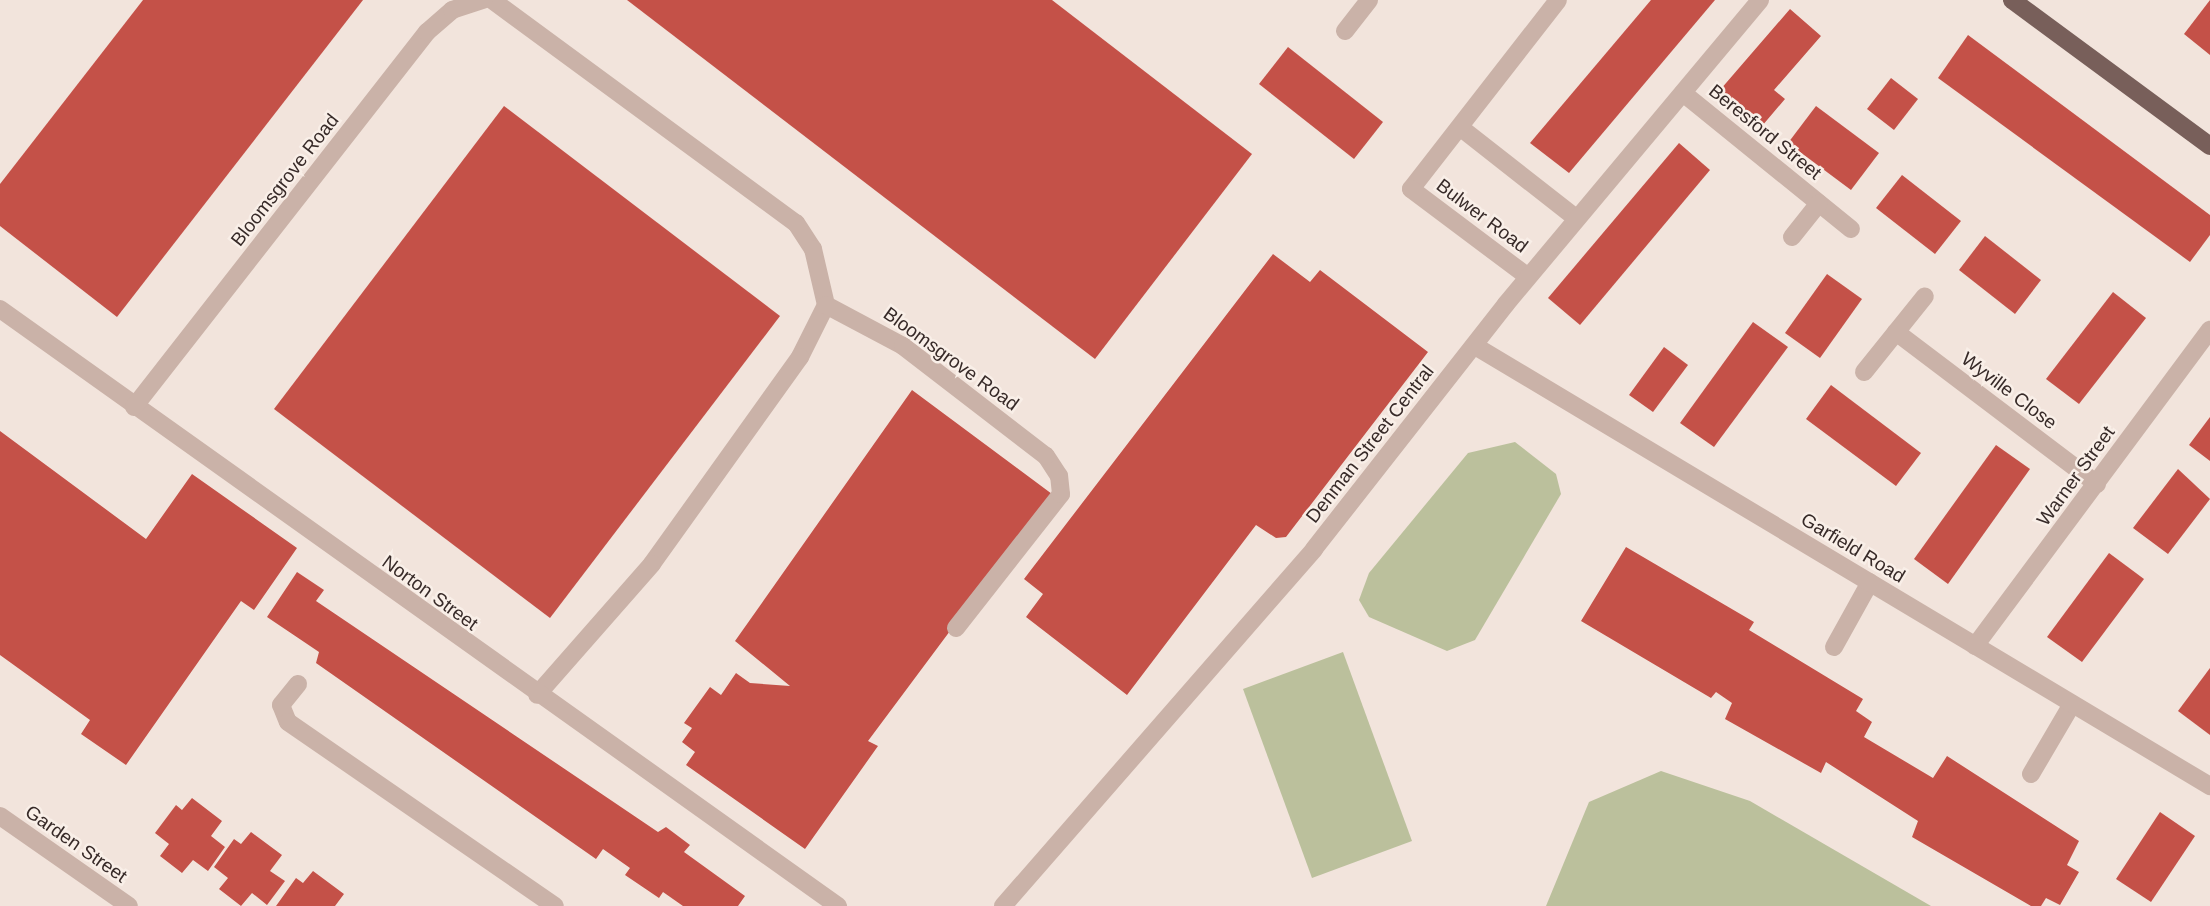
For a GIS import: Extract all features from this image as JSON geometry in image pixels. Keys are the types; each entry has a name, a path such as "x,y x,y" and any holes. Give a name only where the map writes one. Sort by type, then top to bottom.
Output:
{"main road":[{"path":"2011,0 2210,146"}],"street":[{"name":"Bloomsgrove Road","path":"134,407 427,32 452,10 483,0"},
{"path":"492,0 796,223 813,249 826,305 800,357 652,564 537,695"},
{"path":"1345,31 1369,0"},
{"path":"1558,0 1461,128 1577,219"},
{"name":"Denman Street Central","path":"1003,906 1314,549 1528,277 1760,0"},
{"name":"Beresford Street","path":"1683,93 1851,229"},
{"name":"Bulwer Road","path":"1461,128 1411,189 1528,277"},
{"name":"Beresford Street","path":"1792,237 1819,203"},
{"path":"1864,372 1925,296"},
{"name":"Bloomsgrove Road","path":"826,305 903,346 1046,456 1059,476 1061,494 956,628"},
{"name":"Norton Street","path":"0,309 537,695 838,906"},
{"name":"Warner Street","path":"1975,646 2210,330"},
{"name":"Wyville Close","path":"1896,332 2097,484"},
{"name":"Garfield Road","path":"1475,346 2210,786"},
{"path":"1834,647 1870,582"},
{"path":"298,684 281,705 288,722 555,906"},
{"path":"2031,774 2072,704"},
{"name":"Garden Street","path":"0,816 128,906"}],"green space":[{"path":"1515,442 1556,474 1561,494 1475,640 1447,651 1369,617 1359,600 1369,573 1468,453"},
{"path":"1343,652 1412,841 1312,878 1243,689"},
{"path":"1661,771 1750,801 1931,906 1546,906 1589,802"}],"building":[{"path":"143,0 363,0 117,317 0,226 0,184"},
{"path":"627,0 1052,0 1252,154 1095,359"},
{"path":"1651,0 1715,0 1569,173 1530,143"},
{"path":"2210,0 2210,55 2184,34"},
{"path":"1790,9 1821,36 1774,90 1785,99 1762,126 1720,90"},
{"path":"1968,35 2210,215 2210,235 2190,262 1938,78"},
{"path":"1288,47 1383,122 1354,159 1259,84"},
{"path":"1891,78 1918,99 1894,130 1867,109"},
{"path":"504,106 780,316 550,618 274,409"},
{"path":"1816,106 1879,153 1851,190 1788,143"},
{"path":"1679,143 1710,170 1580,325 1548,298"},
{"path":"1902,175 1961,221 1935,254 1876,208"},
{"path":"1985,236 2041,280 2015,314 1959,270"},
{"path":"1273,254 1310,282 1320,270 1428,352 1286,537 1276,538 1256,525 1127,695 1026,617 1043,594 1024,579"},
{"path":"1827,274 1862,299 1820,358 1785,333"},
{"path":"2113,292 2146,318 2079,404 2046,379"},
{"path":"1753,322 1788,347 1714,447 1680,423"},
{"path":"1664,347 1688,365 1653,412 1629,395"},
{"path":"1831,385 1921,453 1896,486 1806,419"},
{"path":"912,390 1052,494 868,741 878,746 805,849 686,765 695,752 682,742 692,728 684,723 710,687 721,695 736,673 750,683 790,686 735,641"},
{"path":"2210,417 2210,461 2189,445"},
{"path":"0,431 146,539 192,474 297,548 254,610 241,601 126,765 81,734 90,720 0,655"},
{"path":"1996,445 2030,469 1948,584 1914,559"},
{"path":"2178,469 2210,499 2168,554 2133,528"},
{"path":"1626,547 1754,622 1749,630 1863,699 1856,711 1872,722 1864,737 1933,778 1947,756 2079,841 2067,865 2079,872 2060,905 2046,898 2041,906 2031,906 1912,837 1918,821 1826,762 1821,773 1725,719 1732,703 1716,692 1711,698 1581,621"},
{"path":"2109,553 2144,579 2082,662 2047,637"},
{"path":"297,572 324,590 316,601 658,832 666,827 690,845 684,852 745,896 738,906 683,906 663,892 659,898 625,875 630,868 603,849 596,859 316,663 319,652 267,617"},
{"path":"2210,668 2210,735 2178,711"},
{"path":"192,798 222,821 211,836 225,847 208,871 193,860 182,873 160,856 169,844 155,833 176,805 182,810"},
{"path":"2160,812 2195,836 2151,902 2116,879"},
{"path":"251,832 282,855 270,871 285,881 267,905 252,893 241,906 219,889 228,878 214,867 234,839 241,844"},
{"path":"313,871 344,894 335,906 276,906 296,878 303,883"}]}
